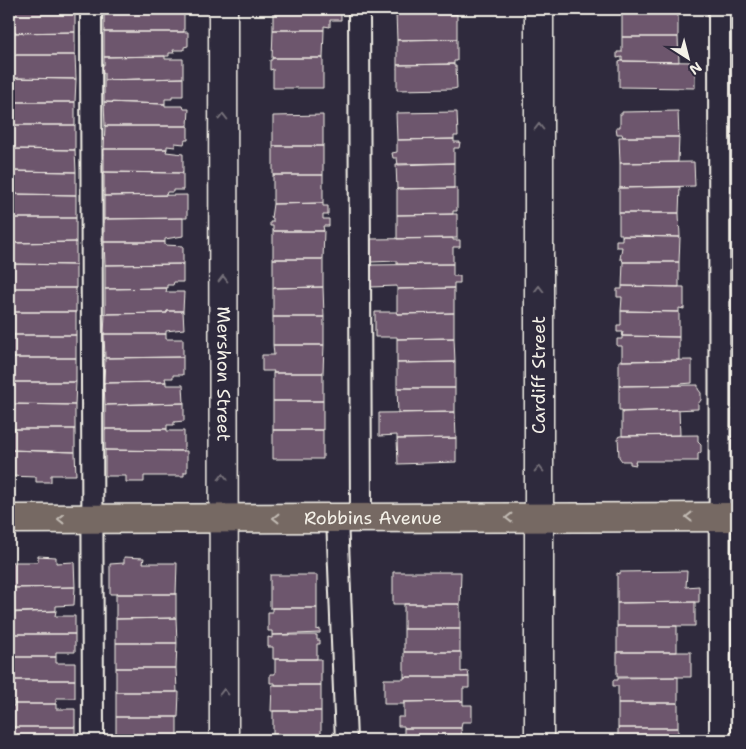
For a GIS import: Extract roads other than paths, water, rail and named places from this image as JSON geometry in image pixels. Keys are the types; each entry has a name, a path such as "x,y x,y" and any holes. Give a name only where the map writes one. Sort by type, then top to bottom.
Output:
{"highway":[{"name":"Robbins Avenue","path":"9,518 729,517"}],"street":[{"name":"Mershon Street","path":"223,9 224,740"},
{"name":"Cardiff Street","path":"539,9 539,740"}],"lane":[{"path":"91,9 93,740"},
{"path":"346,740 359,9"},
{"path":"719,9 729,517 720,740"}]}
